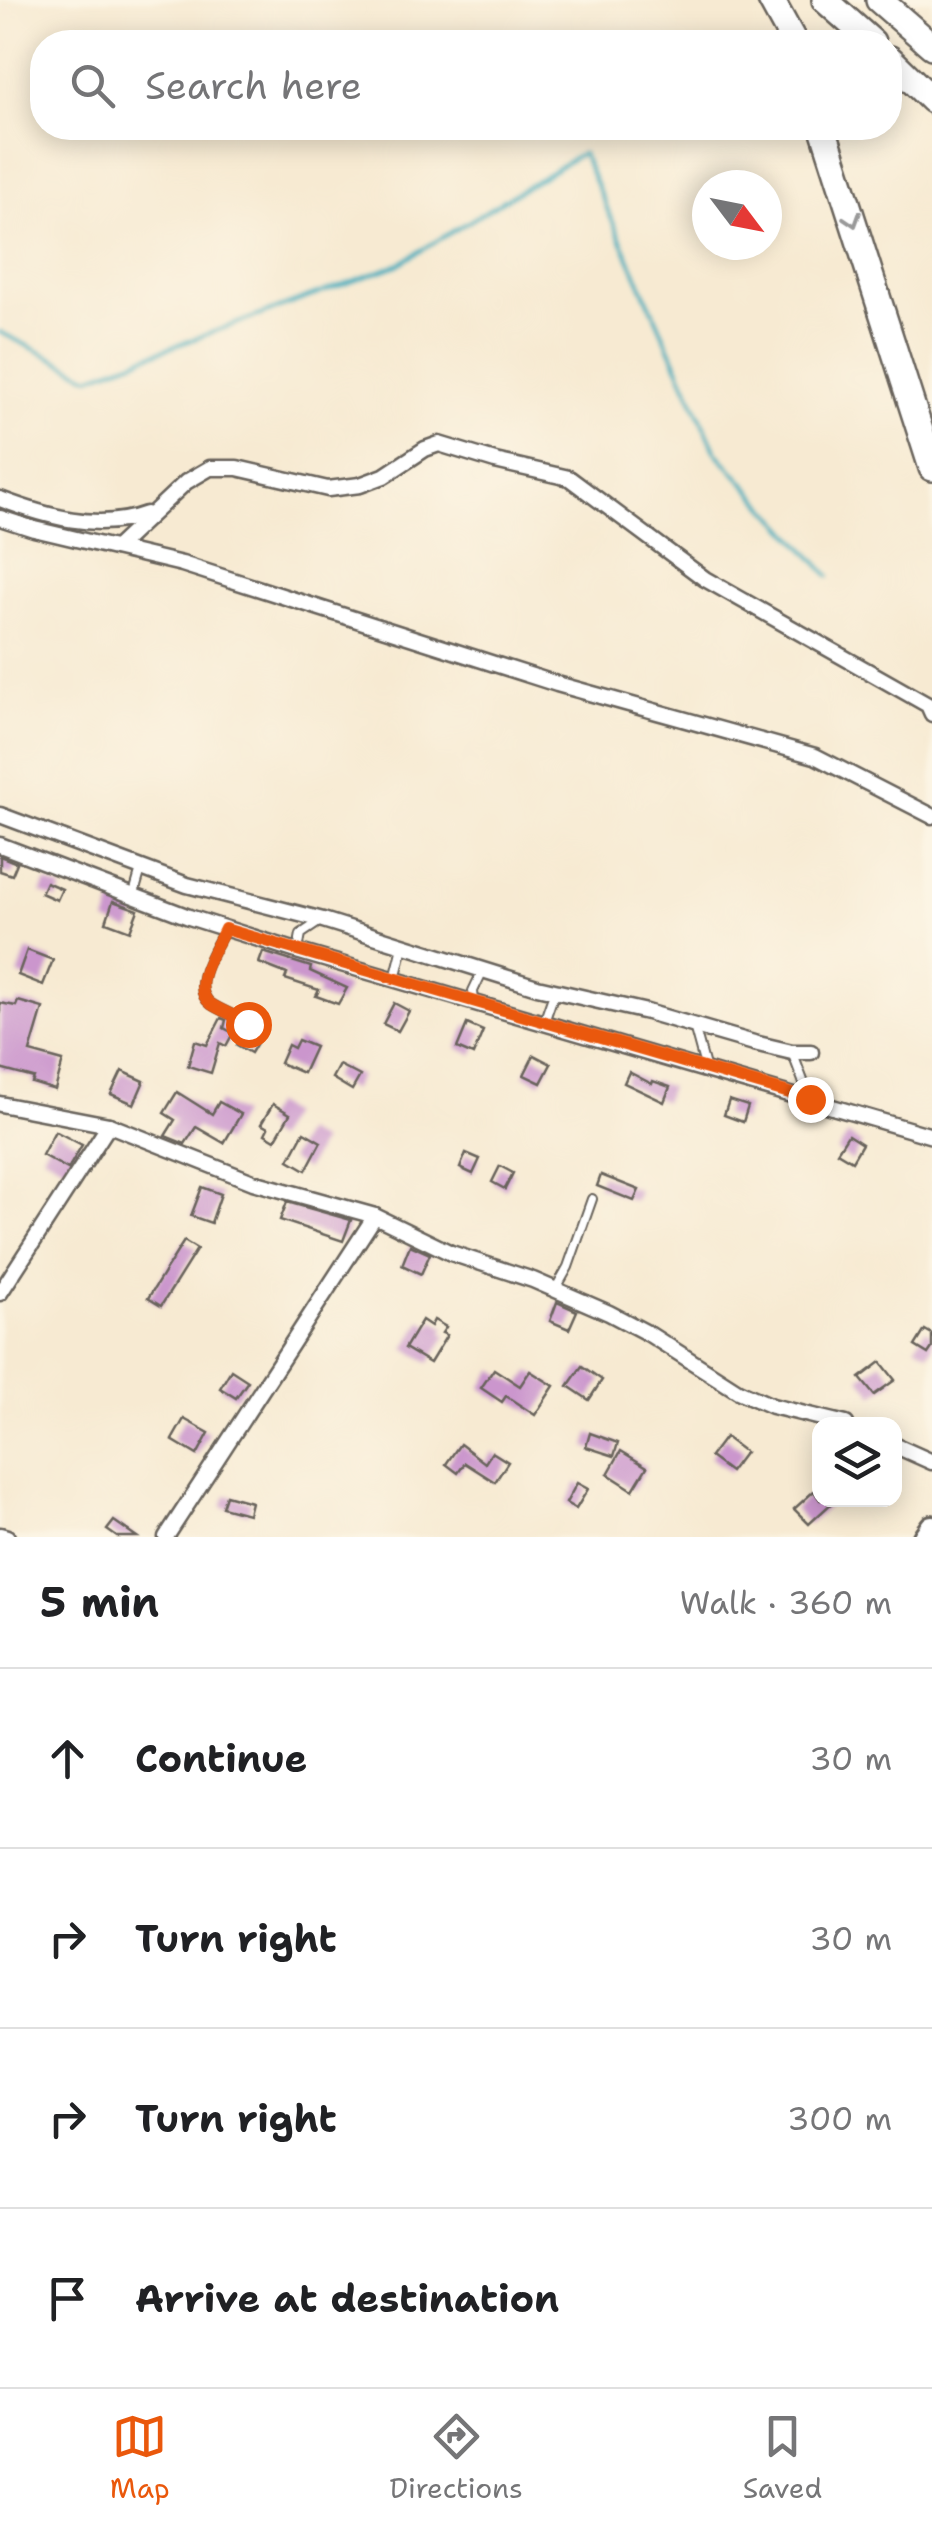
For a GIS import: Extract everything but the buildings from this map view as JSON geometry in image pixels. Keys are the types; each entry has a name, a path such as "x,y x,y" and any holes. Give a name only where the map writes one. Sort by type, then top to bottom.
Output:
{"highway":[{"path":"771,0 787,30"},
{"path":"825,0 859,30"},
{"path":"879,0 932,46"},
{"path":"902,71 932,100"},
{"path":"827,140 932,468"}],"main road":[{"path":"925,1537 932,1527"}],"street":[{"path":"116,548 151,512 210,468 237,468 328,489 360,485 384,476 439,444 494,462 557,474 591,492 705,579 928,705 932,714"},
{"path":"0,498 44,515 102,522 128,521 151,512"},
{"path":"0,518 182,564 557,684 814,756 932,816"},
{"path":"0,816 187,885 323,920 559,992 792,1052 811,1052"},
{"path":"0,845 225,929 932,1136"},
{"path":"0,1104 109,1125 253,1182 375,1216 451,1252 556,1290 649,1334 738,1391 772,1406 817,1417"},
{"path":"0,1293 109,1125"},
{"path":"166,1537 375,1216"},
{"path":"902,1449 932,1462"}],"lane":[{"path":"133,897 141,869"},
{"path":"309,955 298,950 301,934 323,920"},
{"path":"225,929 205,972 202,992 206,1001 248,1024"},
{"path":"395,979 403,947"},
{"path":"476,1003 472,1000 473,991 483,970"},
{"path":"552,1026 544,1022 552,999 559,992"},
{"path":"694,1026 706,1070"},
{"path":"792,1052 810,1099"},
{"path":"556,1290 592,1199"}],"waterway":[{"path":"0,332 90,377 397,265 582,153 716,452 829,576"}],"route":[{"path":"248,1024 206,1001 202,992 205,972 225,929 810,1099"}]}
